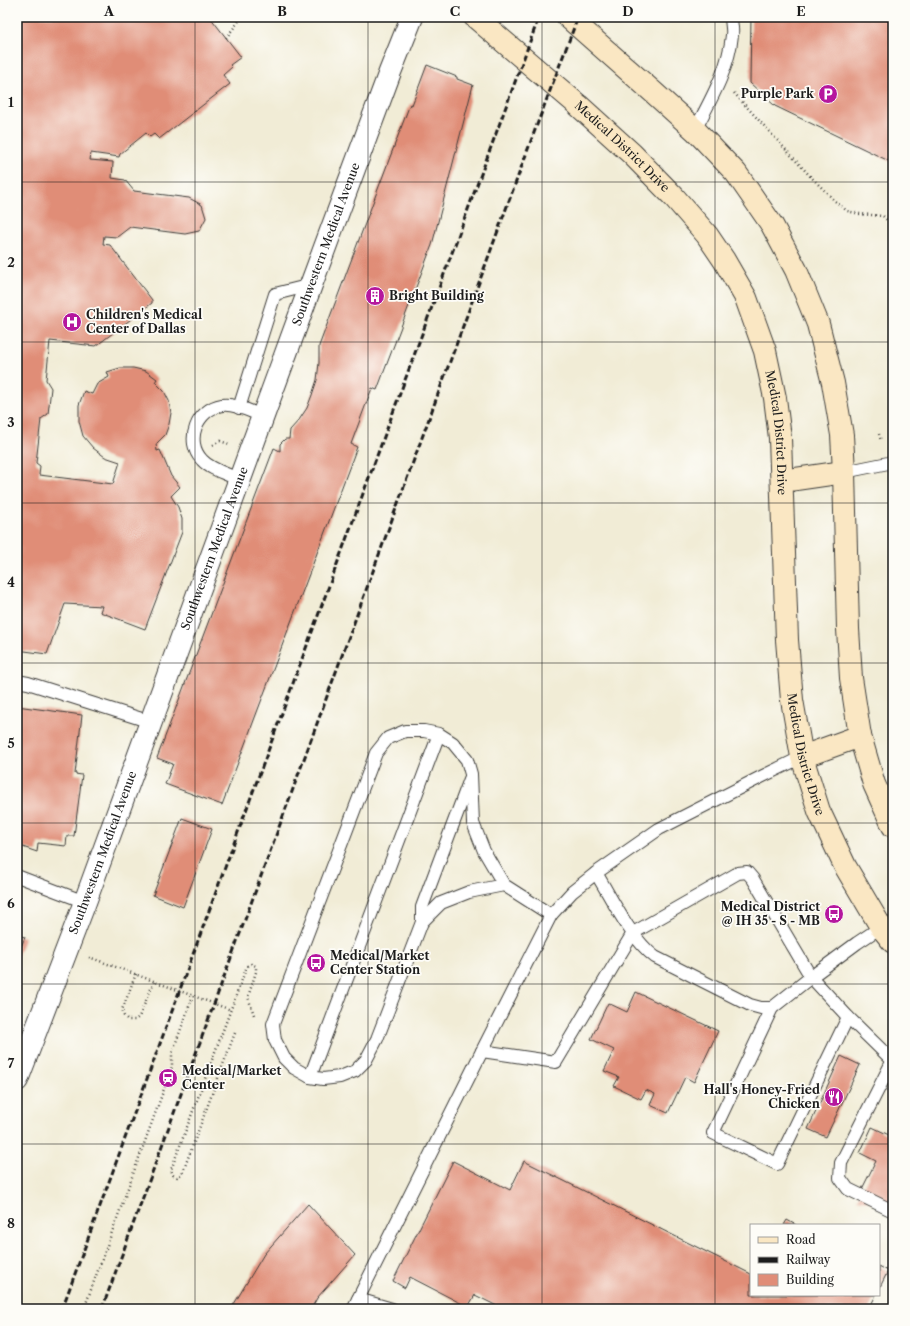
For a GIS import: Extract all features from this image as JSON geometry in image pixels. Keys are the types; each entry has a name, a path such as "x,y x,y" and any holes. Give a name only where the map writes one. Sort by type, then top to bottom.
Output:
{"main road":[{"name":"Medical District Drive","path":"475,17 578,105 632,154 674,196 706,235 724,260 746,298 765,351 776,398 782,480 787,640 791,692 802,757 818,811 844,866 887,934"},
{"path":"568,17 695,130 736,173 772,225 796,270 818,324 833,383 842,435 851,678 860,736 874,784 893,826"},
{"path":"782,480 844,472"},
{"path":"802,757 860,736"}],"street":[{"name":"Southwestern Medical Avenue","path":"17,1080 85,902 311,285 412,17"}],"lane":[{"path":"695,130 721,78 729,52 732,34 731,17"},
{"path":"239,408 275,294 311,285"},
{"path":"240,480 209,466 201,460 194,442 194,432 198,422 204,414 212,408 222,405 233,406 263,416"},
{"path":"844,472 893,462"},
{"path":"17,680 151,722"},
{"path":"472,774 422,906 422,922 377,1039 366,1060 356,1071 340,1077 323,1079 310,1077 294,1068 284,1058 275,1040 273,1024 376,753 388,738 405,731 424,731 439,734 454,743 467,760 472,774 473,823 484,851 504,885 551,915"},
{"path":"310,1077 439,734"},
{"path":"392,1309 356,1304 551,915 572,892 596,873 659,829 802,757"},
{"path":"482,1051 556,1062 633,933 738,874 746,872 753,879 810,977 893,1061 841,1163 840,1178 848,1189 893,1211"},
{"path":"596,873 633,933 646,950 655,958 750,1005 761,1008 772,1008"},
{"path":"17,876 85,902"},
{"path":"422,922 441,903 469,892 504,885"},
{"path":"848,1017 777,1164 713,1133 772,1008 810,977 857,943 887,934"}],"path":[{"path":"226,38 242,17"},
{"path":"721,78 810,176 835,201 847,211 883,216 893,226"},
{"path":"879,434 881,441"},
{"path":"211,446 220,441 230,444"},
{"path":"89,957 231,1010"},
{"path":"235,1033 182,1174 177,1177 173,1175 171,1170 247,966 251,964 256,966 256,972 248,997 254,1016"},
{"path":"136,974 122,1010 124,1016 128,1020 135,1020 139,1018 154,982"},
{"path":"84,1309 172,1067 172,1053 193,996"}],"building":[{"name":"Children's Medical Center of Dallas","path":"17,17 210,17 241,57 230,65 232,67 223,75 230,84 159,139 154,134 150,137 146,133 120,154 119,157 91,153 90,160 113,162 112,178 125,180 134,191 189,198 202,205 206,218 199,231 185,234 130,227 117,237 104,236 103,244 110,245 152,300 152,303 96,346 50,341 46,380 51,388 48,414 41,419 36,463 40,466 39,475 113,484 120,462 105,457 93,448 83,436 79,421 79,405 84,391 92,394 97,384 109,377 107,372 120,368 133,368 146,371 157,379 155,382 164,391 169,401 171,413 169,424 165,435 156,444 157,451 160,450 171,476 180,487 171,496 178,507 182,519 182,532 145,629 100,612 102,606 65,604 47,654 17,650"},
{"name":"Purple Park","path":"751,17 893,17 893,163 775,106 750,83"},
{"path":"427,65 473,85 432,245 377,390 372,388 351,444 357,447 222,805 165,784 173,764 157,758 274,448 280,451 280,444 285,439 289,439 290,430 307,408 317,380 319,346 410,104 412,105"},
{"path":"17,706 82,715 75,774 82,775 74,836 67,836 66,846 38,843 37,852 17,845"},
{"path":"182,818 212,829 183,907 153,895"},
{"path":"17,935 25,937 17,957"},
{"path":"636,992 718,1031 694,1082 685,1077 668,1113 650,1105 655,1094 646,1090 641,1099 614,1086 619,1077 604,1071 614,1050 591,1039 608,1003 627,1012"},
{"name":"Hall's Honey-Fried Chicken","path":"841,1056 860,1065 826,1137 808,1129"},
{"path":"872,1127 889,1135 893,1127 893,1206 857,1199 876,1161 860,1153"},
{"path":"453,1161 510,1190 524,1161 750,1274 750,1296 876,1296 869,1309 503,1309 475,1295 468,1307 410,1277 405,1288 393,1281"},
{"path":"308,1204 355,1255 317,1298 311,1309 231,1309 264,1254"},
{"path":"787,1220 794,1224 785,1224"},
{"path":"880,1267 888,1271 880,1287"}],"railway":[{"path":"62,1309 539,17"},
{"path":"102,1309 535,130 578,17"}],"place":[{"name":"Purple Park","path":"828,94"},
{"name":"Bright Building","path":"375,296"},
{"name":"Children's Medical Center of Dallas","path":"72,322"},
{"name":"Medical District @ IH 35 - S - MB","path":"834,914"},
{"name":"Medical/Market Center Station","path":"316,963"},
{"name":"Medical/Market Center","path":"168,1078"},
{"name":"Hall's Honey-Fried Chicken","path":"834,1097"}]}
